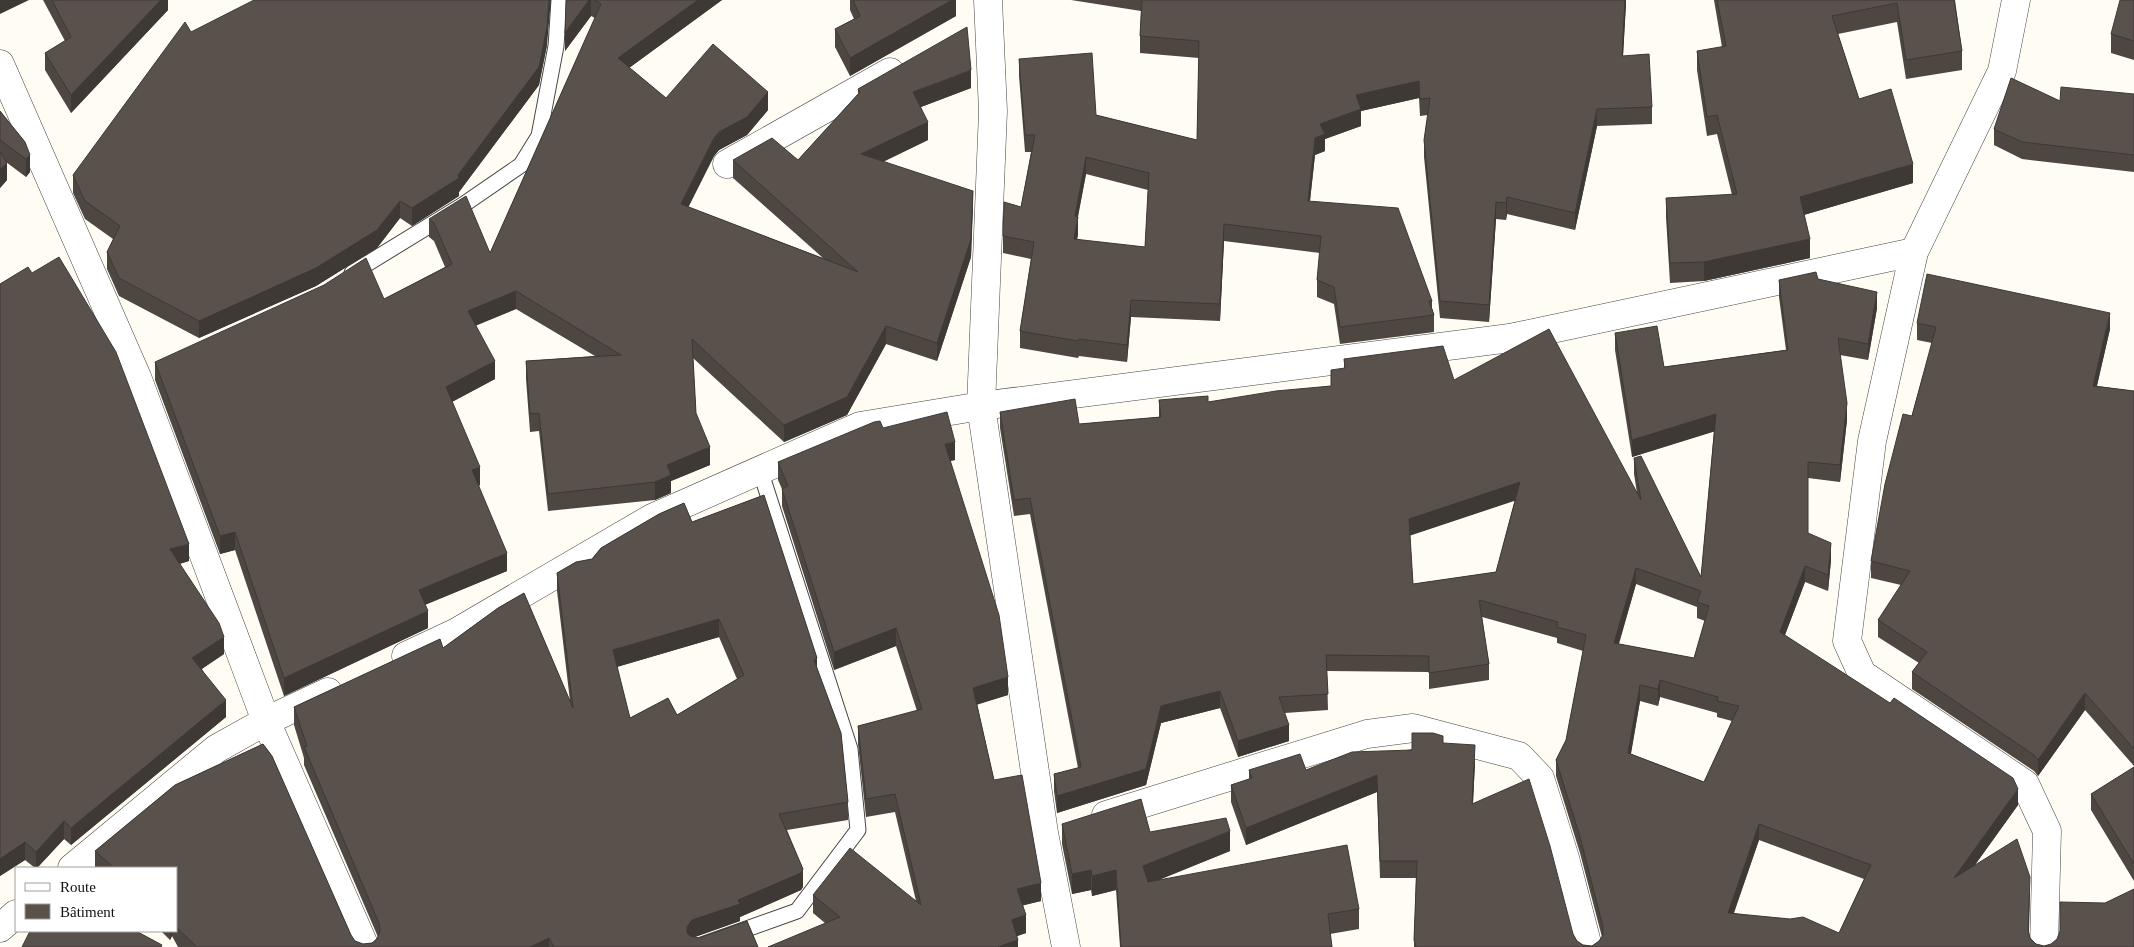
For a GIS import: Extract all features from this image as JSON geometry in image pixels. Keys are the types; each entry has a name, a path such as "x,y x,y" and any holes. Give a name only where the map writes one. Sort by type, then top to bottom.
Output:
{"street":[{"path":"2016,0 2002,71 1914,252 1872,440 1848,641 1862,674 2025,784 2047,831 2044,947"},
{"path":"964,30 988,8"},
{"path":"988,8 993,111 980,406 1063,827 1066,947"},
{"path":"728,164 913,58"},
{"path":"0,64 146,373 266,720 365,947"},
{"path":"383,666 455,633 652,518 860,426 980,406 1510,338 1914,252"},
{"path":"73,867 216,749 266,720 347,683"},
{"path":"1063,827 1367,734 1413,728 1519,756 1540,778 1565,858 1588,947"},
{"path":"0,928 15,915"}],"lane":[{"path":"336,284 462,205 521,165 539,136 556,46 559,0"},
{"path":"696,947 797,911 858,830 850,749 760,470"}],"building":[{"path":"52,0 161,0 71,95 45,53 71,37"},
{"path":"254,0 549,0 547,27 539,67 458,175 459,178 412,208 400,201 377,230 316,268 199,321 119,278 107,252 120,226 85,201 73,175 185,22 191,32"},
{"path":"566,0 589,0 565,33"},
{"path":"594,0 698,0 618,58 666,98 713,44 768,92 747,117 719,132 714,138 681,204 858,272 733,160 772,138 798,160 860,92 858,89 967,27 971,70 913,92 928,122 861,154 973,191 971,239 937,343 886,326 847,397 784,425 692,339 696,413 710,447 667,465 671,475 655,482 548,494 539,413 530,414 526,361 621,355 516,291 468,311 495,361 446,387 480,467 472,470 507,553 419,590 428,611 284,678 235,532 220,536 155,362 324,285 366,258 384,299 452,264 434,223 429,219 466,196 490,253 601,4"},
{"path":"853,0 952,0 850,58 835,29 860,16"},
{"path":"1142,0 1625,0 1622,56 1649,54 1652,107 1597,109 1575,213 1507,197 1506,203 1496,202 1489,305 1440,301 1424,140 1430,98 1420,99 1419,81 1356,95 1361,109 1320,124 1325,134 1315,138 1308,201 1398,208 1432,301 1429,301 1434,315 1340,327 1334,287 1317,280 1321,236 1224,224 1220,304 1131,300 1127,345 1079,339 1078,341 1020,331 1034,242 1003,236 1004,202 1021,207 1035,135 1025,135 1019,59 1092,53 1096,115 1197,140 1199,41 1140,36","holes":["1086,157 1149,173 1145,247 1074,239 1078,217 1075,216"]},
{"path":"1717,0 1954,0 1962,51 1906,60 1897,3 1832,16 1859,99 1891,89 1913,164 1800,197 1810,239 1704,262 1670,263 1666,198 1737,194 1717,115 1707,117 1697,51 1726,46"},
{"path":"2120,0 2134,0 2134,41 2111,34"},
{"path":"2011,78 2060,101 2061,87 2134,94 2134,155 2022,142 1994,129"},
{"path":"0,111 25,142 30,155 26,159 0,140"},
{"path":"0,152 7,163 0,170"},
{"path":"59,257 116,352 189,544 170,549 219,623 224,637 192,658 226,700 71,828 64,821 36,852 25,842 0,859 0,284 28,267 32,273"},
{"path":"1816,272 1818,279 1877,292 1868,344 1838,338 1847,403 1840,465 1808,462 1808,533 1831,543 1828,575 1805,566 1780,632 1890,703 1894,698 2013,778 2018,789 1954,878 2017,839 2030,877 2028,930 2030,938 2036,944 2044,946 2051,944 2057,939 2060,931 2060,902 2105,903 2134,889 2134,947 1416,947 1414,940 1417,861 1380,861 1377,775 1246,828 1231,785 1252,778 1249,770 1300,754 1306,770 1352,752 1412,750 1412,733 1433,733 1443,736 1443,743 1475,745 1472,804 1529,779 1550,846 1573,934 1577,941 1583,945 1592,946 1599,941 1603,935 1603,927 1580,837 1556,760 1566,740 1586,635 1557,627 1558,622 1479,600 1489,664 1429,673 1429,656 1326,655 1328,694 1279,697 1289,725 1238,741 1220,691 1161,706 1146,769 1057,796 1054,774 1081,767 1030,498 1014,500 1000,412 1075,399 1079,424 1161,417 1159,400 1208,396 1208,402 1276,391 1331,386 1331,370 1345,368 1344,359 1443,346 1454,380 1549,329 1641,500 1634,458 1641,456 1701,577 1716,414 1632,440 1615,333 1657,326 1664,367 1788,350 1779,280","holes":["1520,482 1496,572 1413,584 1409,519","1636,568 1701,591 1697,602 1709,606 1694,658 1614,643","1660,680 1718,697 1717,701 1739,706 1704,782 1628,753 1640,685 1658,689","1759,824 1871,865 1839,933 1803,917 1790,919 1728,913"]},
{"path":"1927,274 2110,313 2093,386 2134,391 2134,749 2085,693 2038,760 2034,755 1912,672 1927,652 1878,620 1910,571 1871,561 1885,484 1903,414 1912,416 1936,327 1917,323"},
{"path":"947,412 955,442 945,444 999,615 1008,677 973,688 994,780 1022,775 1041,883 1017,889 1026,915 1012,920 1018,940 997,947 768,947 840,917 813,895 850,848 921,905 895,794 866,799 858,726 922,709 896,628 834,652 782,489 788,486 778,462 874,422 880,421 883,428"},
{"path":"764,495 817,658 814,660 841,733 848,802 779,814 803,869 801,873 738,900 740,904 692,920 687,927 687,933 690,936 699,938 747,921 758,947 554,947 549,938 530,947 197,947 178,929 178,867 113,867 95,851 175,785 263,744 272,756 351,935 355,941 363,944 372,943 377,939 380,931 379,923 304,747 307,746 294,707 440,639 443,648 498,608 524,593 573,708 557,573 576,562 592,559 601,548 659,514 684,503 692,522","holes":["719,619 744,675 677,715 668,698 630,718 613,650"]},
{"path":"2134,767 2134,864 2091,794"},
{"path":"1141,799 1150,832 1226,818 1230,831 1143,866 1148,882 1347,845 1359,909 1328,914 1332,947 1121,947 1116,870 1092,876 1091,870 1072,874 1062,824"},
{"path":"30,932 138,932 162,945 161,947 22,947"}]}
